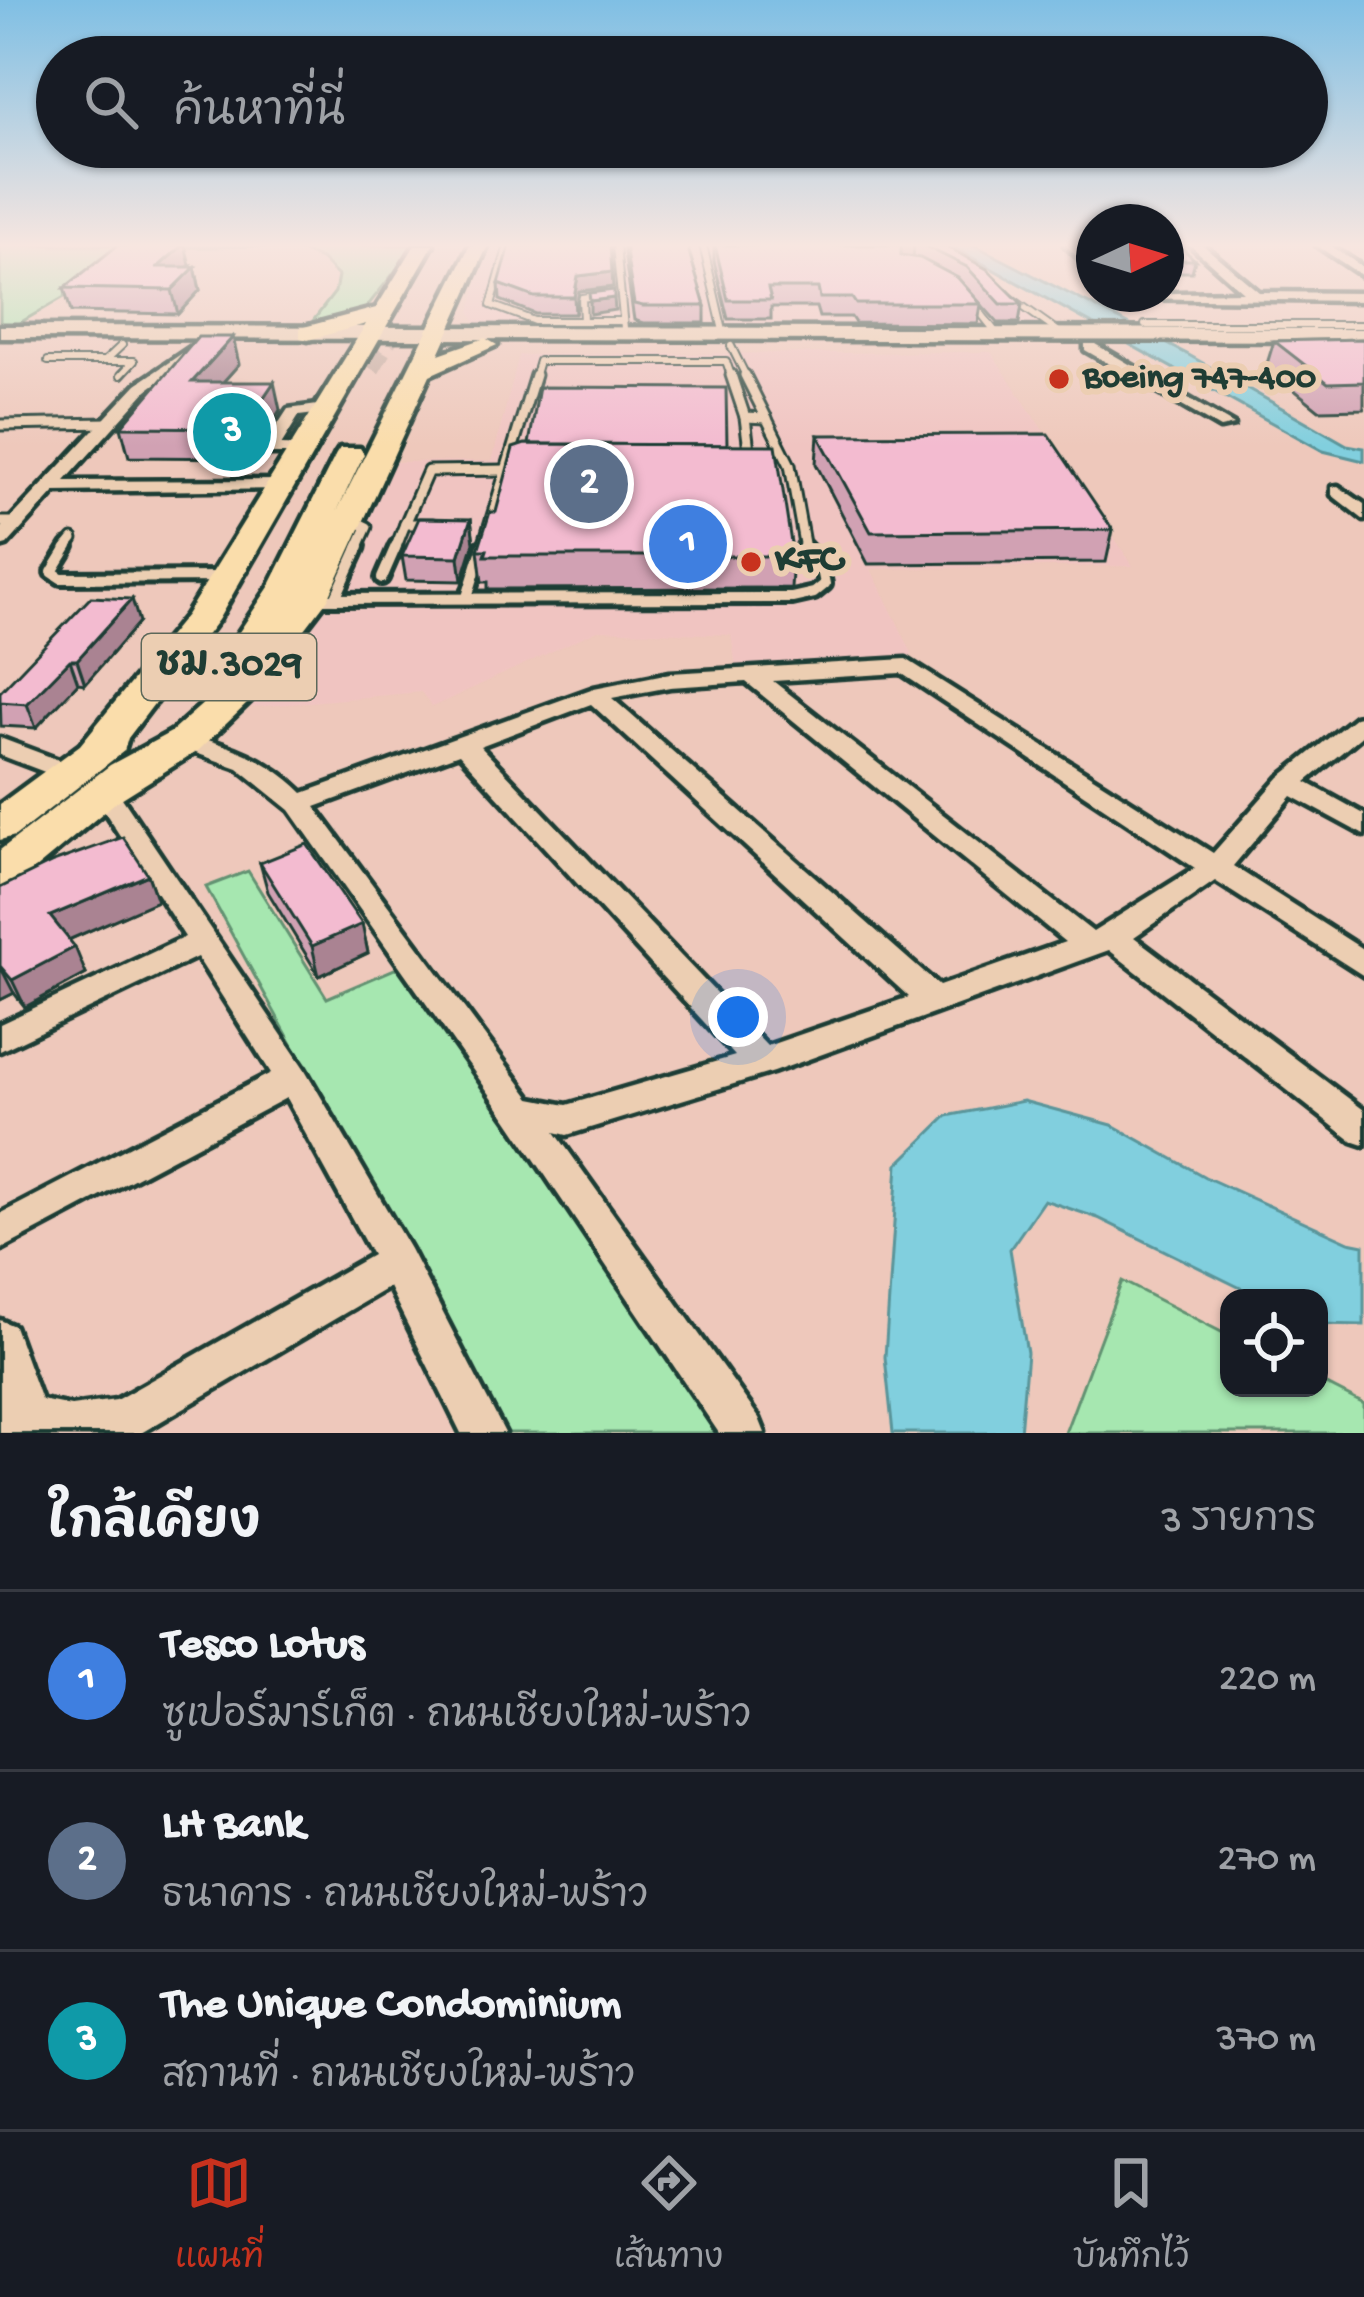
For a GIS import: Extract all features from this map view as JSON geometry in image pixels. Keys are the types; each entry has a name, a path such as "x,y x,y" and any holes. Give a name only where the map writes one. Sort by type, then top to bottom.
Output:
{"main road":[{"path":"89,775 227,577 325,409 380,348 395,312"},
{"name":"ชม.3029","path":"0,874 229,620 279,541 402,312"},
{"path":"380,348 435,322 438,312"},
{"path":"0,332 304,339 380,348 435,322 441,312"},
{"path":"89,775 184,741 323,599 350,519 387,319 435,322 488,340 1174,341 1364,346"},
{"path":"0,345 113,353 304,339 334,356 624,328 728,340 1063,335 1096,343"},
{"path":"1174,341 1292,330 1364,334"},
{"name":"ชม.3029","path":"0,826 89,775"}],"street":[{"path":"1096,343 1226,425"},
{"path":"0,540 9,522 50,487 142,387 200,345"},
{"path":"50,487 281,485"},
{"path":"1364,492 1338,490 1364,514"},
{"path":"298,804 594,695 670,680 906,666 1364,965"},
{"path":"751,675 1101,942 1364,1130"},
{"path":"594,695 931,998"},
{"path":"520,1110 567,1120 761,1062 931,998 1101,942 1216,867 1289,783 1364,722"},
{"path":"184,741 237,755 267,770 298,804 520,1110 744,1433"},
{"path":"464,744 761,1062"},
{"path":"0,746 89,775 292,1078 396,1262 484,1433"},
{"path":"1289,783 1364,826"},
{"path":"0,1039 202,942"},
{"path":"0,1233 292,1078"},
{"path":"0,1340 14,1426 123,1427 396,1262"}],"lane":[{"path":"507,312 528,321 583,321 624,328 623,312"},
{"path":"583,312 583,321"},
{"path":"323,599 792,598 814,593 825,584 824,570 805,549 790,464 728,340 721,312"},
{"path":"978,312 998,335"},
{"path":"1032,312 1063,335"},
{"path":"1144,325 1292,330 1364,325"},
{"path":"48,361 113,353 134,361 121,375"},
{"path":"467,597 539,362 726,361 745,417 751,464"},
{"path":"745,417 767,418"},
{"path":"0,424 109,423"},
{"path":"728,464 790,464"},
{"path":"382,578 428,471 504,472 518,466"},
{"path":"468,524 488,523"},
{"path":"405,524 447,524"},
{"path":"73,539 54,562 52,572 61,578 227,577"}],"shaded area":[{"path":"470,312 1024,312 1046,327 496,328 475,322"},
{"path":"991,352 1133,566 871,569 913,655 736,667 731,635 598,630 432,707 421,692 244,708 275,679 312,628 393,462 492,461 519,355"}],"green space":[{"path":"0,312 39,312 16,325 0,325"},
{"path":"320,312 363,312 362,313 309,326"},
{"path":"248,871 327,998 399,967 723,1433 505,1433 206,887"},
{"path":"1122,1281 1220,1331 1220,1397 1328,1397 1328,1386 1364,1404 1364,1433 1065,1433"}],"water":[{"path":"1070,312 1105,312 1347,445 1364,448 1364,461 1323,451"},
{"path":"1023,1101 1112,1125 1205,1177 1364,1245 1364,1325 1328,1324 1328,1289 1243,1289 1098,1218 1044,1200 1010,1249 1027,1353 1020,1433 893,1433 885,1357 898,1164 947,1116"}],"building":[{"path":"198,337 233,337 192,382 274,382 243,428 121,427"},
{"path":"1364,339 1364,382 1328,383 1274,341"},
{"path":"539,387 726,388 727,445 529,444"},
{"path":"1048,434 1113,530 871,532 818,435"},
{"path":"525,444 776,445 793,556 485,556 487,550 478,550 490,512 496,512 513,448"},
{"path":"419,518 471,519 459,557 402,556"},
{"path":"91,597 132,599 77,660 70,660 27,704 0,702 0,692"},
{"path":"123,837 148,875 50,916 75,947 12,980 0,966 0,888 53,862"},
{"path":"307,844 362,924 312,946 260,863"}],"tunnel":[{"path":"370,368 401,315"}],"place":[{"name":"Boeing 747-400","path":"1059,379"},
{"name":"The Unique Condominium","path":"232,432"},
{"name":"LH Bank","path":"589,484"},
{"name":"Tesco Lotus","path":"688,544"},
{"name":"KFC","path":"751,562"}]}
